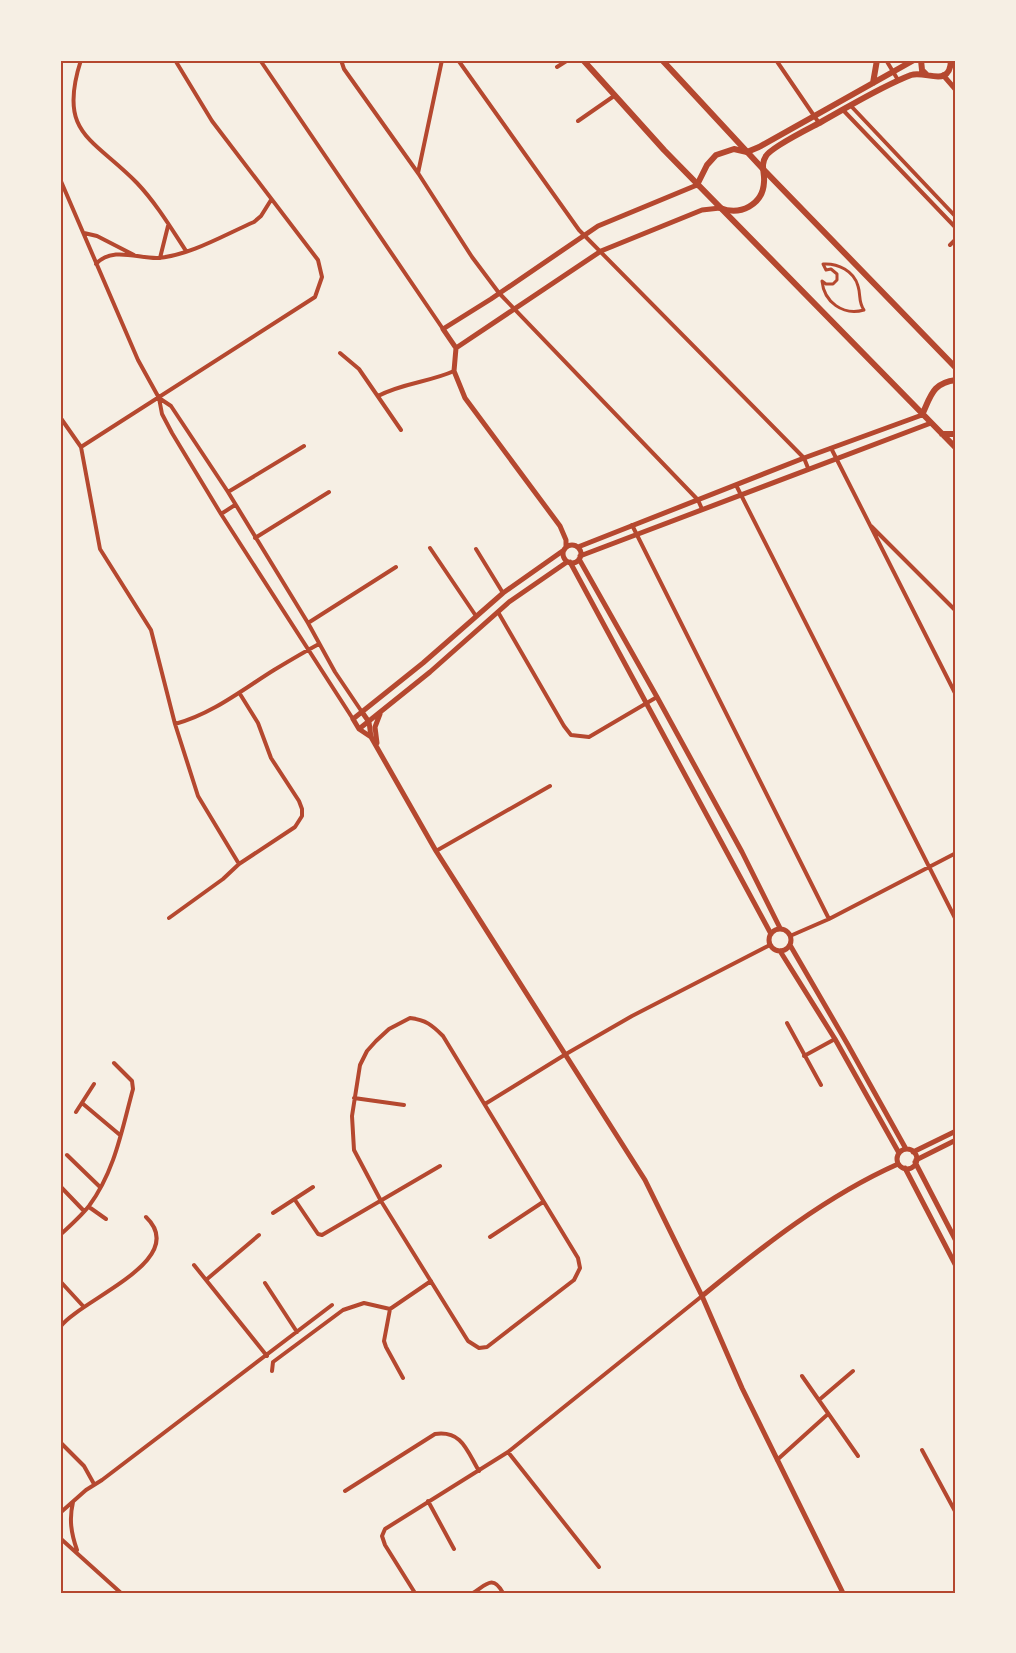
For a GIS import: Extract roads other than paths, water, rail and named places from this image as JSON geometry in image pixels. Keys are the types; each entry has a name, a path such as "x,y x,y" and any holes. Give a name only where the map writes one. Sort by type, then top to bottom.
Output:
{"main road":[{"path":"583,60 720,208 956,448"},
{"path":"662,60 763,170 956,368"},
{"path":"873,83 877,60"},
{"path":"698,185 707,165 716,155 734,149 747,152 914,60"},
{"path":"921,60 922,70 928,75"},
{"path":"720,208 738,211 754,203 764,188 763,161 770,151 899,81 915,74 936,78 943,75 948,70 951,60"},
{"path":"922,415 932,392 946,381 956,380"},
{"path":"942,434 956,434"}],"street":[{"path":"81,60 74,82 73,104 78,122 87,138 136,183 186,251"},
{"path":"81,447 315,297 322,277 318,260 212,121 175,60"},
{"path":"260,60 456,348 454,370 465,398 560,526 570,547 579,558 657,697 780,928 790,936 790,945 849,1045 906,1149 913,1152 921,1175 956,1241"},
{"path":"340,60 344,69 418,173 472,257 499,293 698,500 702,509"},
{"path":"418,173 442,60"},
{"path":"458,60 584,235 804,458 808,468"},
{"path":"557,67 568,60"},
{"path":"776,60 819,123"},
{"path":"886,60 899,81"},
{"path":"951,60 956,67"},
{"path":"943,75 956,90"},
{"path":"578,121 615,96"},
{"path":"851,106 956,217"},
{"path":"843,110 956,228"},
{"path":"60,179 138,360 159,398 162,414 172,433 220,514 352,719 371,737 436,851 645,1180 702,1296 777,1461 843,1593"},
{"path":"443,329 598,226 698,185"},
{"path":"96,264 100,259 113,255 160,258 186,251 254,222 261,216 271,200"},
{"path":"456,348 601,251 702,210 720,208"},
{"path":"160,258 168,225"},
{"path":"84,233 97,236 135,255"},
{"path":"950,245 956,239"},
{"path":"824,264 837,265 851,274 858,286 860,303 864,310 854,312 840,310 822,284 822,281 828,285 833,284 837,277 831,269 826,270 824,264"},
{"path":"340,353 358,369 401,430"},
{"path":"378,396 405,385 440,377 454,370"},
{"path":"159,398 171,406 228,492 308,623 335,672 369,722 371,737"},
{"path":"352,719 423,663 503,593 570,547 922,415"},
{"path":"60,417 81,447 99,549 150,627 175,724 198,796 239,864"},
{"path":"360,729 498,612 569,562 808,468 931,423"},
{"path":"228,492 304,446"},
{"path":"831,448 956,695"},
{"path":"736,485 956,920"},
{"path":"255,538 329,492"},
{"path":"220,514 235,505"},
{"path":"868,523 956,611"},
{"path":"632,525 829,919"},
{"path":"570,547 563,556 569,562 771,934 771,945"},
{"path":"430,548 476,616"},
{"path":"476,549 503,593"},
{"path":"308,623 396,567"},
{"path":"498,612 571,735 589,737 657,697"},
{"path":"175,724 189,720 240,694 319,644"},
{"path":"169,918 223,879 239,864 295,827 302,816 299,801 271,758 258,723 240,694"},
{"path":"379,750 375,727 382,711"},
{"path":"436,851 550,786"},
{"path":"790,936 829,919 956,853"},
{"path":"771,934 780,928"},
{"path":"485,1104 632,1016 771,945"},
{"path":"771,945 780,951 835,1039 899,1153"},
{"path":"780,951 790,945"},
{"path":"410,1018 432,1024 443,1036 578,1258 580,1268 574,1280 493,1344 479,1348 468,1341 381,1201 354,1150 352,1116 354,1098 360,1065 367,1051 389,1029 410,1018"},
{"path":"787,1023 821,1086"},
{"path":"804,1056 835,1039"},
{"path":"60,1235 88,1207 111,1167 133,1089 132,1081 114,1063"},
{"path":"76,1112 94,1084"},
{"path":"354,1098 404,1105"},
{"path":"82,1103 120,1136"},
{"path":"913,1152 956,1131"},
{"path":"905,1168 911,1167 925,1155 956,1140"},
{"path":"898,1164 899,1153 906,1149"},
{"path":"67,1155 100,1187"},
{"path":"921,1175 920,1166 925,1155"},
{"path":"415,1593 385,1545 382,1536 385,1529 508,1452 748,1258 830,1200 898,1164"},
{"path":"898,1164 905,1168 956,1266"},
{"path":"295,1200 320,1235 440,1166"},
{"path":"60,1186 84,1211"},
{"path":"273,1213 313,1187"},
{"path":"490,1237 543,1202"},
{"path":"88,1207 106,1219"},
{"path":"60,1327 83,1306 98,1298 145,1264 151,1257 157,1247 158,1237 154,1224 146,1217"},
{"path":"206,1280 259,1235"},
{"path":"194,1265 267,1356"},
{"path":"60,1281 83,1306"},
{"path":"403,1378 384,1341 390,1309 430,1281"},
{"path":"265,1283 297,1332"},
{"path":"272,1371 273,1362 343,1310 364,1303 390,1309"},
{"path":"60,1513 93,1484 267,1356 332,1305"},
{"path":"819,1400 853,1371"},
{"path":"802,1376 858,1456"},
{"path":"777,1461 828,1414"},
{"path":"345,1491 435,1434 446,1432 454,1434 461,1441 479,1471"},
{"path":"60,1442 84,1466 93,1484"},
{"path":"922,1450 956,1513"},
{"path":"508,1452 599,1567"},
{"path":"73,1501 70,1525 78,1552"},
{"path":"428,1501 454,1549"},
{"path":"60,1538 121,1593"},
{"path":"473,1593 490,1582 499,1585 503,1593"}]}
